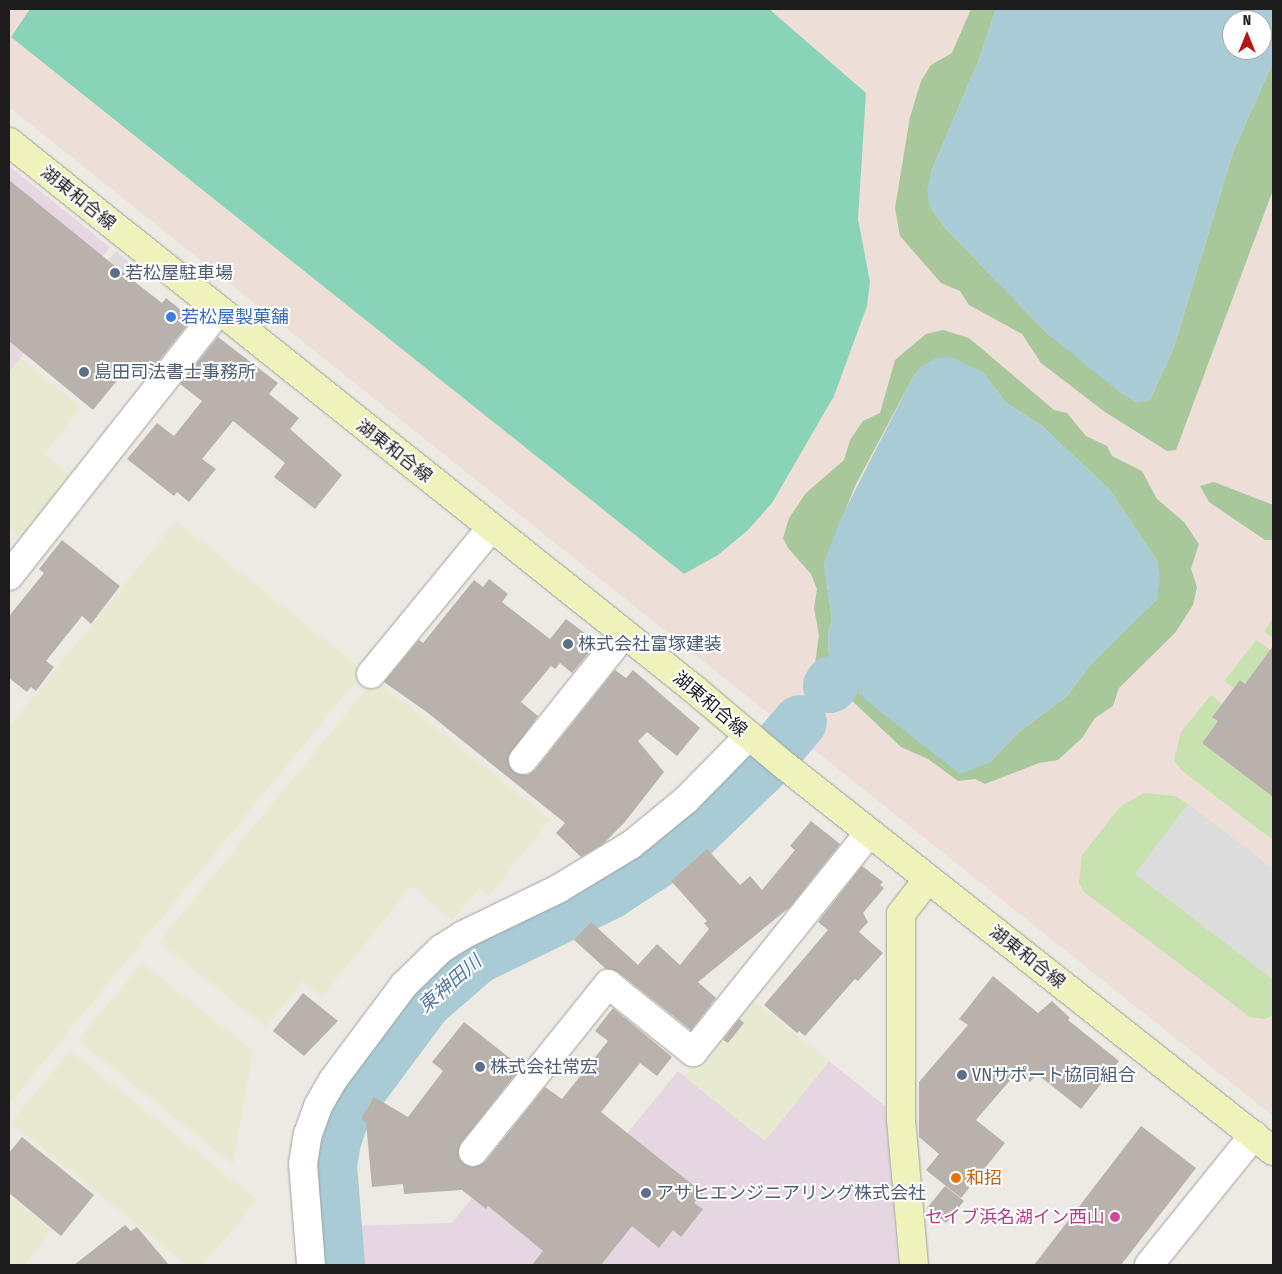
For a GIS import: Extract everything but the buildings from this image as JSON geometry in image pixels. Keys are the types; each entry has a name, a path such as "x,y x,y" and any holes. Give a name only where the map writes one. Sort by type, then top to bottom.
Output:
{"main road":[{"name":"湖東和合線","path":"9,142 624,634 784,765 1263,1143"},
{"path":"914,1265 901,1119 901,914 928,879"}],"street":[{"path":"9,576 218,311"},
{"path":"371,674 491,528"},
{"path":"523,760 624,634"},
{"path":"311,1265 303,1164 308,1134 318,1106 333,1080 404,985 441,949 463,934 558,889 631,846 686,800 752,739"},
{"path":"473,1152 608,984 693,1052 869,832"},
{"path":"1149,1265 1263,1143"}],"shaded area":[{"path":"9,9 1273,9 1273,1116 9,107"},
{"path":"9,166 110,247 9,372"},
{"name":"若松屋駐車場","path":"116,251 136,268 115,295 94,278"},
{"path":"1188,804 1273,869 1273,979 1135,874"},
{"path":"829,1061 885,1106 898,1265 351,1265 348,1226 452,1223 485,1182 547,1232 678,1071 765,1141"}],"green space":[{"path":"30,9 769,9 866,93 858,219 870,282 867,306 834,396 772,503 748,530 718,555 684,574 11,37"},
{"path":"971,9 996,9 980,57 931,172 930,207 946,229 1049,335 1150,400 1174,347 1233,152 1273,62 1273,190 1176,450 1167,451 1105,412 1041,363 1022,334 969,305 960,291 941,283 900,236 895,208 910,117 921,81 931,65 952,53"},
{"path":"943,330 969,338 1054,410 1067,413 1086,436 1107,446 1112,456 1142,471 1157,499 1184,522 1199,544 1191,569 1197,587 1193,605 1175,633 1119,688 1113,706 1095,718 1082,738 1058,760 1039,763 985,784 975,779 958,781 928,759 901,747 848,697 813,678 819,635 814,608 817,589 811,574 788,548 783,538 789,518 806,493 844,460 850,440 863,421 880,413 895,360 926,334","holes":["921,367 983,372 1005,402 1042,426 1109,489 1158,562 1157,599 1091,664 1067,696 1019,732 989,763 859,693 859,683 853,679 819,674 829,656 828,633 832,620 824,563 855,486 912,379"]},
{"path":"21,358 81,407 44,454 71,476 22,538 9,527 9,372"},
{"path":"1214,482 1273,505 1273,540 1265,540 1209,502 1200,486"},
{"path":"176,521 364,671 9,1104 9,727"},
{"path":"1273,618 1273,638 1264,631"},
{"path":"1256,640 1273,652 1273,669 1262,661 1245,684 1240,680 1234,688 1224,681"},
{"path":"375,679 550,819 489,896 479,888 453,920 411,886 322,997 302,981 266,1027 159,942"},
{"path":"1211,695 1222,704 1212,716 1218,721 1202,743 1273,797 1273,840 1181,770 1174,760 1181,732"},
{"path":"1144,793 1175,796 1188,804 1135,874 1273,979 1273,1015 1265,1019 1250,1017 1084,892 1079,883 1082,855 1121,806"},
{"path":"142,963 253,1051 233,1164 78,1040"},
{"path":"749,997 829,1061 765,1141 685,1077"},
{"path":"70,1051 257,1200 203,1265 187,1265 11,1123"},
{"path":"9,1196 52,1230 23,1265 9,1265"}],"water":[{"path":"996,9 1273,9 1273,62 1233,152 1174,347 1150,400 1137,403 1122,394 1049,335 946,229 930,207 927,191 931,172 980,57"},
{"path":"951,357 983,372 1005,402 1042,426 1109,489 1158,562 1160,579 1157,599 1091,664 1067,696 1019,732 989,763 960,774 867,701 859,693 858,683 853,679 843,690 819,674 829,656 828,633 832,620 824,563 840,520 912,379 921,367 936,358"}],"pier":[{"path":"772,726 799,749 774,775 746,751"}],"waterway":[{"name":"東神田川","path":"338,1265 330,1166 334,1141 342,1118 356,1095 425,1002 477,957 610,892 679,847 761,768 800,722"}],"place":[{"name":"若松屋駐車場","path":"115,273"},
{"name":"若松屋製菓舗","path":"171,317"},
{"name":"島田司法書士事務所","path":"84,372"},
{"name":"株式会社富塚建装","path":"568,644"},
{"name":"株式会社常宏","path":"480,1067"},
{"name":"VNサポート協同組合","path":"962,1075"},
{"name":"和招","path":"956,1178"},
{"name":"アサヒエンジニアリング株式会社","path":"646,1193"},
{"name":"セイブ浜名湖イン西山","path":"1115,1217"}]}
